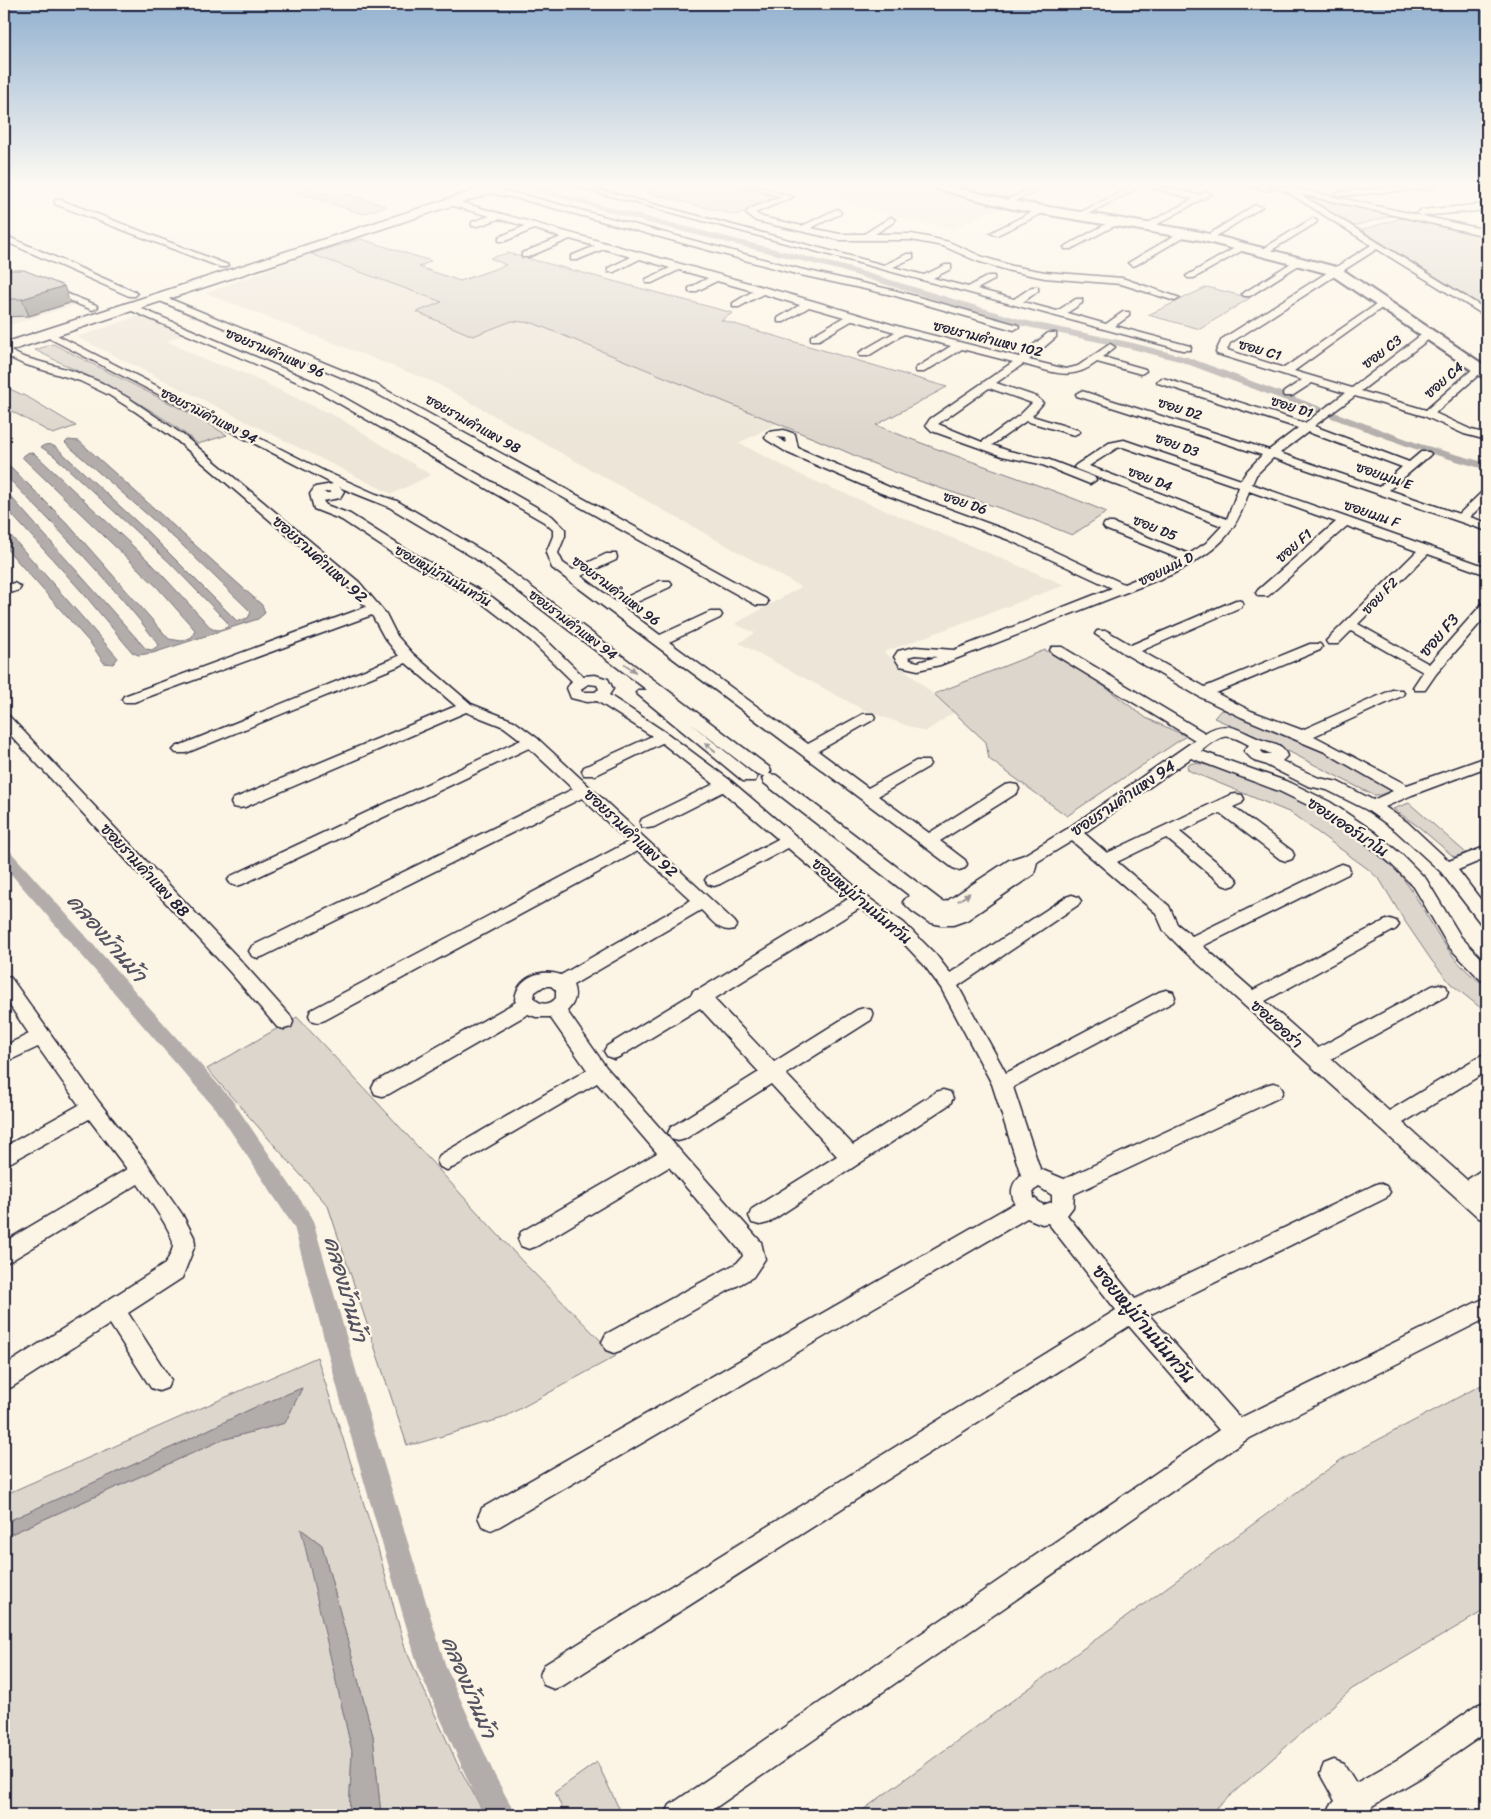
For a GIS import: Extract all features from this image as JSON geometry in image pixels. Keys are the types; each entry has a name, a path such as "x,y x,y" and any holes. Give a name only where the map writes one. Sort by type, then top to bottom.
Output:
{"main road":[{"path":"4,336 100,310 204,271"},
{"path":"130,300 158,296 236,271"},
{"path":"4,350 47,334 100,310"}],"street":[{"path":"69,271 130,300"},
{"path":"649,281 671,271"},
{"name":"ซอยรามคําแหง 102","path":"694,271 903,331 1020,362 1066,372 1082,368 1110,348"},
{"path":"795,271 894,293 1014,326"},
{"path":"900,271 1186,348"},
{"path":"926,278 940,271"},
{"path":"1024,271 1045,275 1122,281 1174,298"},
{"path":"1191,276 1200,271"},
{"path":"1247,294 1283,271"},
{"path":"1335,271 1483,372"},
{"name":"ซอย C1","path":"1335,271 1226,341 1221,348 1221,352 1428,414 1468,432 1487,437"},
{"path":"1418,271 1487,314"},
{"path":"4,272 100,310"},
{"path":"692,290 718,277"},
{"path":"969,290 991,278"},
{"path":"1016,302 1035,289"},
{"path":"736,305 763,290"},
{"name":"ซอยรามคําแหง 98","path":"158,296 386,393 761,602"},
{"name":"ซอยรามคําแหง 96","path":"130,300 318,387 548,519 559,529 559,536 552,553 554,560 571,576 959,864"},
{"path":"1059,314 1079,301"},
{"path":"781,320 810,303"},
{"path":"1285,372 1383,303"},
{"path":"1108,326 1126,314"},
{"path":"816,338 853,316"},
{"path":"864,354 903,331"},
{"name":"ซอยรามคําแหง 94","path":"47,334 312,470 372,497 381,508 433,536 495,577 760,777 931,917 951,919 961,916 1028,870 1030,859 1073,833 1210,738"},
{"name":"ซอย C3","path":"1332,407 1429,334"},
{"path":"1052,335 1020,362 934,421 932,425 1006,454 1043,462 1093,481"},
{"path":"920,370 959,346"},
{"name":"ซอยรามคําแหง 92","path":"4,350 23,361 88,380 149,416 179,437 354,585 381,617 391,637 408,657 466,706 509,724 532,742 728,925"},
{"path":"1096,358 1141,371"},
{"name":"ซอย C4","path":"1428,414 1483,372"},
{"path":"1288,394 1310,379"},
{"name":"ซอย D1","path":"1162,382 1306,427 1410,466"},
{"path":"984,446 1024,417 1038,403 1037,400 988,384"},
{"name":"ซอย D2","path":"1081,394 1271,454"},
{"name":"ซอยเมน D","path":"956,654 1168,571 1190,559 1213,542 1230,525 1250,475 1271,454 1332,407"},
{"path":"1024,417 1074,432"},
{"name":"ซอย D3","path":"1098,454 1113,445 1124,443 1246,487"},
{"name":"ซอย D6","path":"792,451 885,490 1013,537 1125,588"},
{"name":"ซอย D4","path":"1098,454 1080,467 1230,525"},
{"name":"ซอยเมน E","path":"1271,454 1487,526"},
{"path":"1381,490 1425,454"},
{"name":"ซอยหมู่บ้านนันทวัน","path":"312,470 318,506 346,517 397,550 487,600 535,637 580,681 574,688 576,695 587,698 600,696 663,737 725,785 860,900 898,927 930,960 948,984 1002,1084 1033,1179"},
{"path":"325,476 336,490 346,517"},
{"name":"ซอยเมน F","path":"1246,487 1487,570"},
{"path":"317,493 320,497 328,498 336,490"},
{"path":"1462,518 1487,494"},
{"name":"ซอย F1","path":"1263,593 1346,521"},
{"name":"ซอย D5","path":"1109,526 1190,559"},
{"name":"ซอย F2","path":"1333,641 1351,626 1426,549"},
{"path":"571,576 611,557"},
{"path":"614,608 665,584"},
{"path":"1130,651 1236,604"},
{"name":"ซอย F3","path":"1420,687 1431,671 1487,607"},
{"path":"129,699 374,609"},
{"path":"659,641 716,615"},
{"path":"1351,626 1431,671"},
{"path":"1102,634 1203,693 1246,714 1302,736 1362,765 1406,791"},
{"path":"1203,693 1315,647"},
{"path":"1057,650 1210,738 1256,749 1259,758 1274,757 1314,782 1332,786 1373,806 1401,826 1447,868 1487,920"},
{"path":"180,750 408,657"},
{"path":"1302,736 1397,693"},
{"path":"239,803 466,706"},
{"path":"807,751 868,717"},
{"name":"ซอยรามคำแหง 88","path":"5,723 236,967 284,1022"},
{"path":"590,771 663,737"},
{"path":"237,880 532,742"},
{"name":"ซอยเออร์บาโน","path":"1190,752 1293,791 1324,806 1367,835 1396,859 1420,884 1454,942 1487,974"},
{"path":"1373,806 1406,791 1487,762"},
{"path":"866,796 922,764"},
{"path":"648,823 725,785"},
{"path":"928,841 1012,789"},
{"path":"258,951 584,790"},
{"path":"1106,860 1167,830 1229,803 1286,855"},
{"path":"1167,830 1229,881"},
{"name":"ซอยออร่า","path":"1073,833 1163,910 1170,927 1487,1211"},
{"path":"714,880 789,840"},
{"path":"318,1015 641,842"},
{"path":"1447,868 1487,852"},
{"path":"1189,944 1342,870"},
{"path":"614,1051 700,996 860,900"},
{"path":"561,983 703,901"},
{"path":"948,984 1072,901"},
{"path":"1251,1000 1390,925"},
{"path":"549,979 565,986 567,996 561,1006 542,1012 527,1005 524,995 530,985 549,979"},
{"path":"4,983 40,1037 141,1171 179,1229 184,1245 174,1272 4,1379"},
{"path":"1316,1058 1440,991"},
{"path":"700,996 851,1157"},
{"path":"1002,1084 1166,997"},
{"path":"382,1088 527,1005"},
{"path":"555,1009 600,1072 753,1249 754,1259 745,1270 614,1342"},
{"path":"678,1133 864,1015"},
{"path":"4,1056 40,1037"},
{"path":"1388,1122 1487,1061"},
{"path":"447,1161 600,1072"},
{"path":"1062,1190 1273,1091"},
{"path":"760,1216 943,1098"},
{"path":"4,1157 92,1108"},
{"path":"529,1239 672,1154"},
{"path":"4,1253 141,1171"},
{"path":"1466,1192 1487,1177"},
{"path":"1039,1178 1052,1181 1062,1190 1064,1202 1062,1207 1053,1214 1039,1214 1027,1207 1023,1202 1021,1191 1023,1186 1033,1179 1039,1178"},
{"path":"554,1675 1132,1313 1378,1192"},
{"path":"491,1516 1027,1207"},
{"name":"ซอยหมู่บ้านนันทวัน","path":"1053,1214 1132,1313 1237,1432"},
{"path":"680,1815 1237,1432 1487,1307"},
{"path":"113,1310 159,1380"},
{"path":"1351,1812 1362,1796 1410,1768 1487,1715"},
{"path":"1334,1774 1351,1812"}],"shaded area":[{"path":"266,271 357,271 443,302 418,312 501,324 512,321 533,323 778,423 739,443 805,477 1065,585 884,652 954,712 925,732 864,710 739,643 755,633 735,624 801,587 436,383 206,293"},
{"path":"357,271 430,271 460,281 489,271 575,271 733,313 721,320 947,387 876,425 1107,512 1072,535 1014,513 898,474 533,323 512,321 473,336 417,312 442,302"},
{"path":"1426,271 1487,271 1487,309"},
{"path":"4,276 74,305 4,327"},
{"path":"1207,287 1250,298 1200,329 1148,315"},
{"path":"150,312 192,331 167,341 207,361 239,371 339,418 431,475 392,494 77,337"},
{"path":"53,344 199,418 227,435 198,444 140,404 35,350"},
{"path":"4,386 31,399 76,426 53,434 4,407"},
{"path":"68,440 79,441 262,605 265,613 258,619 153,653 138,655 132,652 83,593 4,506 4,489 146,649 152,650 159,645 104,579 4,474 4,462 67,523 169,639 182,641 192,637 195,630 157,587 22,457 29,452 35,454 153,565 212,629 219,630 228,627 227,622 170,563 53,455 41,447 49,444 57,448 149,533 237,621 248,618 251,612 181,544 65,443"},
{"path":"4,528 118,658 113,664 104,663 91,644 4,546"},
{"path":"1045,650 1093,678 1146,718 1186,736 1067,816 989,759 986,742 934,694"},
{"path":"1221,710 1231,711 1333,754 1386,784 1392,790 1380,795 1373,795 1282,748 1214,718"},
{"path":"1193,763 1227,771 1291,797 1330,819 1381,856 1411,889 1450,952 1469,973 1487,987 1487,1013 1451,984 1432,961 1404,920 1380,880 1368,869 1291,813 1188,770 1187,765"},
{"path":"1409,803 1466,853 1454,857 1419,827 1393,809"},
{"path":"297,1017 522,1261 616,1356 503,1418 407,1445 328,1206 207,1069"},
{"path":"317,1357 377,1545 405,1648 457,1763 485,1815 381,1815 373,1736 322,1545 302,1530 352,1751 349,1815 4,1815 4,1537 222,1440 285,1423 302,1388 251,1409 177,1445 4,1523 4,1495"},
{"path":"1487,1382 1487,1609 1352,1689 1208,1815 856,1815 1342,1459"},
{"path":"302,1388 285,1423 222,1440 4,1537 4,1523 177,1445 251,1409"},
{"path":"301,1529 322,1545 373,1736 381,1815 349,1815 352,1751"},
{"path":"597,1762 622,1815 565,1815 555,1792"}],"building":[{"path":"26,271 64,286 22,299 4,299 4,272"}],"waterway":[{"path":"850,271 1021,323 1133,346 1183,359 1416,446 1487,467"},
{"name":"คลองบ้านม้า","path":"4,855 225,1106 304,1224 355,1409 433,1670 485,1786 501,1815"}]}
